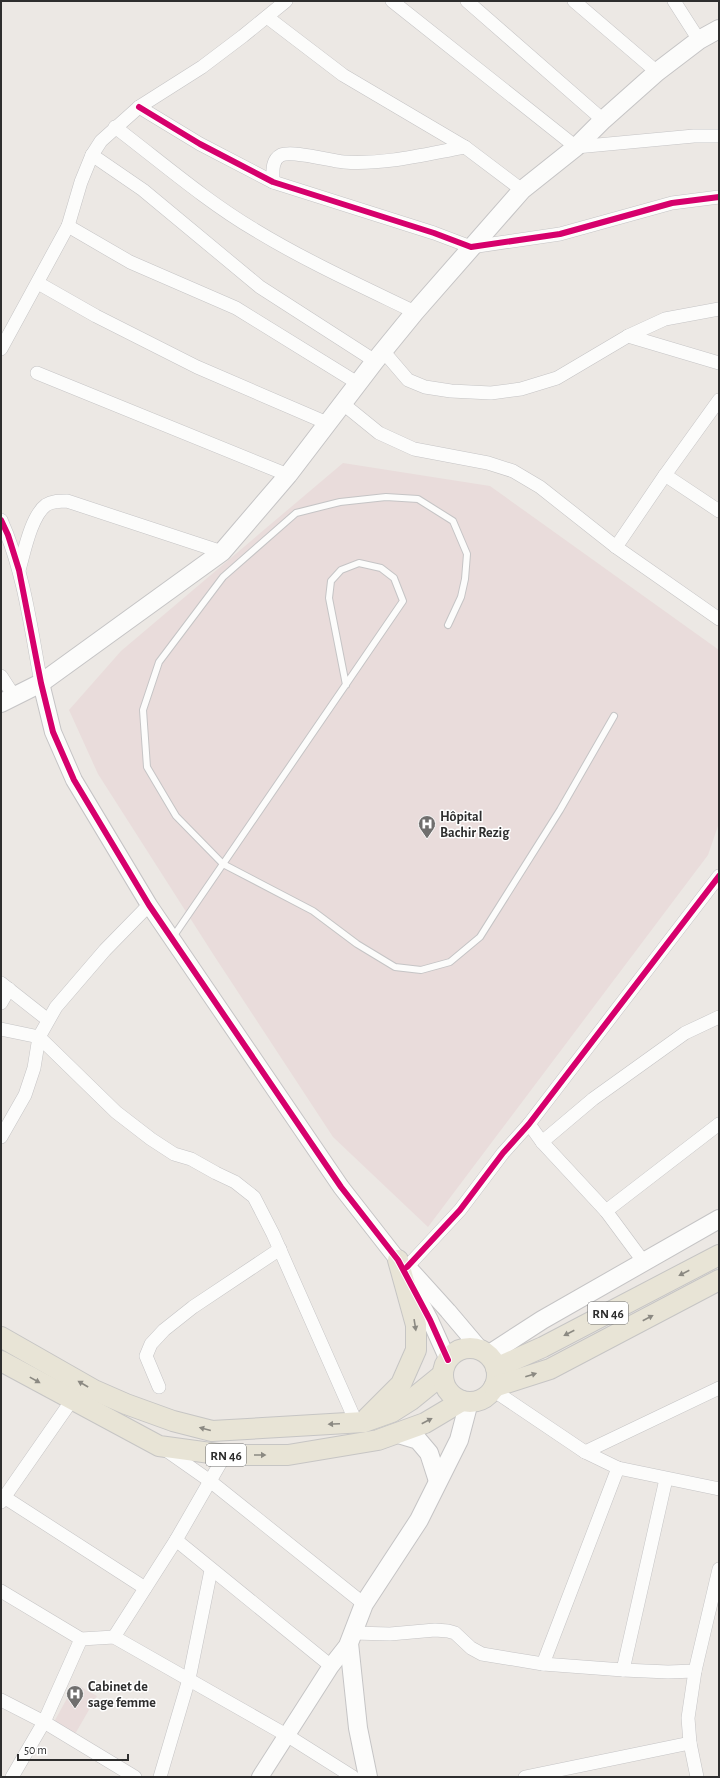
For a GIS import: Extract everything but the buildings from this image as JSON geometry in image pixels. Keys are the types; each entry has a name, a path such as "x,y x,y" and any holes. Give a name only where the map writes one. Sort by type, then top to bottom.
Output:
{"main road":[{"path":"8,700 41,683 222,552 288,474 342,403 415,312 522,190 576,147 603,120 657,72 699,40 719,29"},
{"path":"490,1370 474,1348 459,1350 445,1367 444,1383 448,1391 454,1397 466,1402 483,1399 490,1370 542,1320 719,1219"},
{"name":"RN 46","path":"490,1370 543,1347 719,1255"},
{"path":"360,1422 401,1384 416,1350 416,1325 403,1263"},
{"name":"RN 46","path":"490,1370 550,1369 719,1280"},
{"name":"RN 46","path":"1,1337 94,1390 119,1402 173,1421 212,1431 360,1422 392,1412 411,1400 445,1367"},
{"name":"RN 46","path":"1,1361 72,1400 136,1432 159,1446 225,1455 288,1455 378,1440 425,1423 466,1402"},
{"path":"368,1777 358,1728 351,1638 364,1604 419,1520 460,1440 466,1402"},
{"path":"398,1434 418,1440 429,1453 438,1482"}],"street":[{"path":"1,349 38,284 68,226 81,182 92,155 101,141 139,107 202,67 286,1"},
{"path":"392,1 576,147 694,136 719,136"},
{"path":"467,1 603,120"},
{"path":"574,1 657,72"},
{"path":"674,1 699,40"},
{"path":"267,17 343,75 465,147 522,190"},
{"path":"139,107 200,144 273,182 427,231 472,247 560,234 672,203 719,197"},
{"path":"115,127 210,200 254,230 304,258 415,312"},
{"path":"273,182 272,170 276,160 284,154 303,155 344,162 367,163 465,147"},
{"path":"92,155 143,190 260,287 379,356 408,380 425,387 451,391 491,393 521,389 557,378 628,336 665,319 719,309"},
{"path":"68,226 130,262 236,308 358,384"},
{"path":"38,284 96,316 197,367 327,423"},
{"path":"628,336 719,363"},
{"path":"37,373 288,474"},
{"path":"616,548 665,475 719,400"},
{"path":"342,403 379,433 414,449 488,463 513,471 552,496 616,548 719,618"},
{"path":"665,475 719,511"},
{"path":"19,570 34,522 46,505 54,502 67,501 222,552"},
{"path":"1,520 8,534 19,570 41,683 53,732 74,780 149,905 342,1188 403,1263 448,1311 490,1370 585,1452 618,1468 719,1489"},
{"path":"1,676 8,700"},
{"path":"403,1263 460,1210 503,1153 529,1124 719,876"},
{"path":"1,1137 26,1095 32,1079 39,1037 56,1007 100,956 149,905"},
{"path":"1,1003 5,986 48,1020"},
{"path":"542,1142 593,1099 685,1033 719,1017"},
{"path":"1,1029 39,1037 116,1112 151,1139 174,1154 191,1159 235,1182 254,1198 280,1249 360,1422"},
{"path":"529,1124 542,1142 606,1211 643,1261"},
{"path":"606,1211 719,1124"},
{"path":"159,1387 146,1356 151,1344 164,1330 193,1307 280,1249"},
{"path":"403,1263 430,1320 445,1367"},
{"path":"585,1452 719,1388"},
{"path":"72,1400 3,1499 145,1588"},
{"path":"159,1446 210,1481 364,1604"},
{"path":"114,1637 176,1540 225,1455"},
{"path":"543,1664 618,1468"},
{"path":"623,1670 666,1479"},
{"path":"176,1540 211,1570 332,1666"},
{"path":"696,1777 690,1743 688,1718 695,1671 719,1569"},
{"path":"160,1777 189,1679 211,1570"},
{"path":"1,1591 81,1639 114,1637 288,1736 354,1777"},
{"path":"260,1777 351,1638 435,1630 448,1631 455,1634 482,1654 543,1664 623,1670 668,1672 695,1671"},
{"path":"12,1777 44,1722 81,1639"},
{"path":"1,1700 44,1722 135,1777"},
{"path":"525,1777 690,1743"}],"lane":[{"path":"448,625 461,597 466,579 467,554 453,521 418,499 386,498 340,502 296,513 223,576 159,662 143,710 147,767 176,816 223,864 313,911 356,944 395,967 421,970 450,962 480,937 560,810 614,716"},
{"path":"172,938 346,685 403,601 394,578 381,568 359,563 341,570 331,581 329,598 346,685"}],"shaded area":[{"name":"Hôpital Bachir Rezig","path":"343,463 490,486 719,650 719,823 708,855 428,1227 333,1137 213,954 98,774 69,710 121,651"},
{"name":"Cabinet de sage femme","path":"75,1684 97,1696 75,1734 54,1722"}],"cycle path":[{"path":"139,107 200,144 273,182 434,233 471,247 560,234 672,203 719,197"},
{"path":"1,520 8,535 19,570 41,683 53,732 74,780 149,905 341,1187 398,1260 430,1320 448,1360"},
{"path":"407,1267 460,1210 503,1153 529,1124 719,876"}],"place":[{"name":"Hôpital Bachir Rezig","path":"427,839"},
{"name":"Cabinet de sage femme","path":"75,1709"}]}
